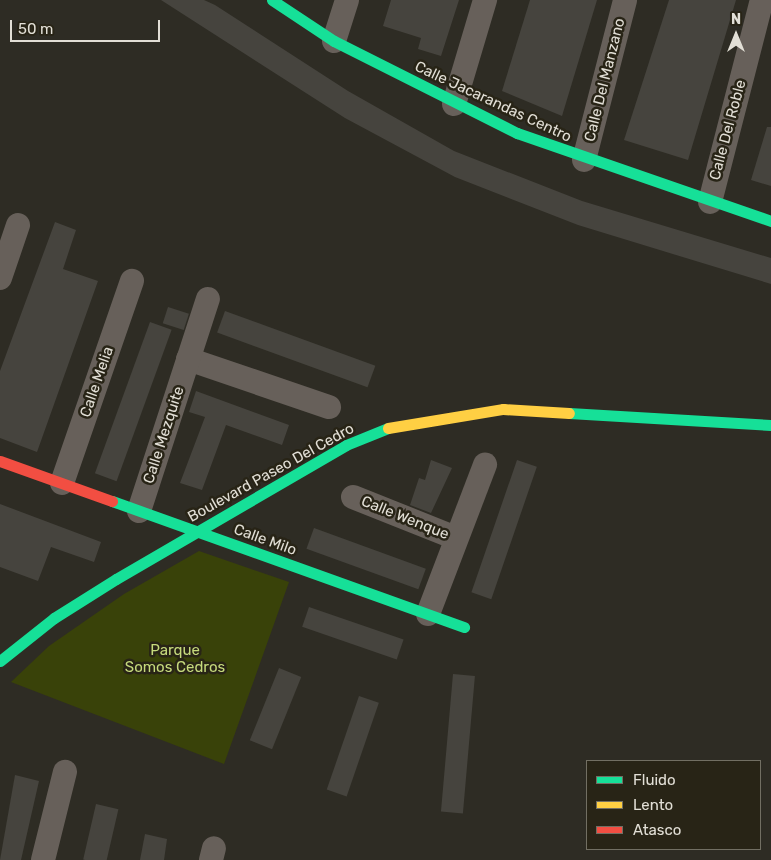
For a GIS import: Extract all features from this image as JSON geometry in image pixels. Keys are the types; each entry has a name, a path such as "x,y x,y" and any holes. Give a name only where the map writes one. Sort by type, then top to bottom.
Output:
{"street":[{"name":"Calle Jacarandas Centro","path":"272,0 334,41 454,104 584,160 771,221"},
{"path":"334,41 347,0"},
{"path":"454,104 485,0"},
{"name":"Calle Del Manzano","path":"584,160 626,0"},
{"name":"Calle Del Roble","path":"710,202 762,0"},
{"path":"1,270 18,225"},
{"name":"Calle Melia","path":"62,483 132,281"},
{"name":"Calle Mezquite","path":"139,511 208,299"},
{"path":"188,359 329,407"},
{"name":"Boulevard Paseo Del Cedro","path":"0,661 54,618 346,445 410,421 503,409 771,425"},
{"name":"Calle Milo","path":"0,461 464,627"},
{"name":"Calle Wenque","path":"428,614 485,465"},
{"name":"Calle Wenque","path":"354,498 456,538"},
{"path":"43,860 65,772"}],"green space":[{"name":"Parque Somos Cedros","path":"199,551 289,582 224,764 11,682 49,646 124,594"}],"building":[{"path":"161,0 204,0 215,5 348,91 454,151 582,201 771,258 771,284 578,225 455,177 345,118"},
{"path":"391,0 459,0 441,56 418,49 421,38 383,26"},
{"path":"530,0 597,0 562,116 502,91"},
{"path":"669,0 736,0 688,160 624,140"},
{"path":"767,127 771,127 771,186 751,180"},
{"path":"55,222 76,230 63,269 98,281 37,452 0,438 0,371"},
{"path":"168,307 189,314 184,330 163,323"},
{"path":"225,311 375,366 367,387 217,333"},
{"path":"150,322 172,330 117,481 95,473"},
{"path":"196,391 289,425 282,445 226,425 202,490 180,483 205,417 189,412"},
{"path":"431,460 452,468 431,513 410,505 419,478 425,480"},
{"path":"517,460 537,467 491,599 471,592"},
{"path":"0,504 101,542 94,562 51,547 38,581 0,567"},
{"path":"314,528 426,569 418,589 306,549"},
{"path":"309,607 404,640 397,659 302,627"},
{"path":"279,668 301,677 272,749 250,740"},
{"path":"453,674 475,676 463,813 441,811"},
{"path":"359,696 379,703 347,796 327,790"},
{"path":"15,775 39,781 21,860 0,860"},
{"path":"96,804 118,809 107,860 83,860"},
{"path":"145,834 167,839 164,860 140,860"}],"traffic: fast":[{"path":"272,0 334,41 517,133 771,221"},
{"path":"569,413 771,425"},
{"path":"0,661 54,618 116,579 346,445 388,428"},
{"path":"112,501 464,627"}],"traffic: slow":[{"path":"388,428 503,409 569,413"}],"traffic: jam":[{"path":"0,461 112,501"}]}
